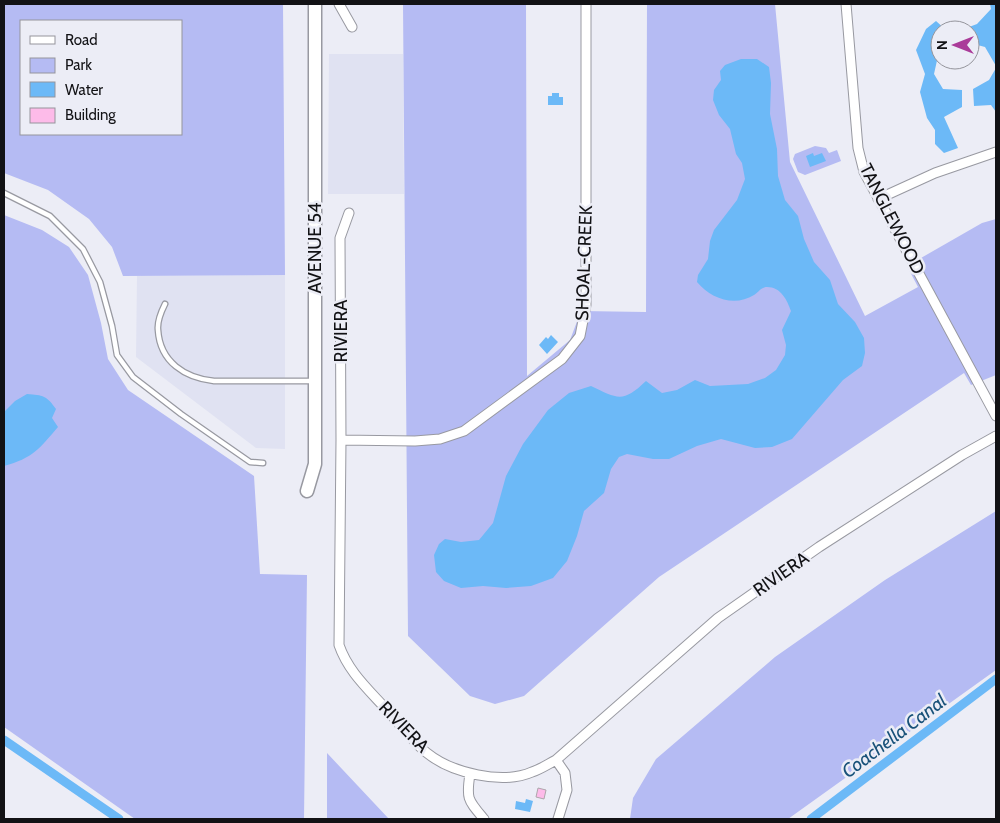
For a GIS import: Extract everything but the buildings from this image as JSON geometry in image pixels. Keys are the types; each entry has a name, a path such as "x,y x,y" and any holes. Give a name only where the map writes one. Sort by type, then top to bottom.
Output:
{"street":[{"name":"AVENUE 54","path":"307,492 314,464 315,4"},
{"path":"339,4 352,27"},
{"name":"SHOAL-CREEK","path":"341,440 415,441 440,439 464,431 562,359 580,336 586,305 586,4"},
{"name":"TANGLEWOOD","path":"846,4 858,148 864,172 996,416"},
{"path":"878,199 935,173 996,152"},
{"name":"RIVIERA","path":"349,213 340,238 339,645 344,660 356,677 427,753 448,766 470,774 500,778 531,773 556,760 718,618 819,547 962,455 996,436"},
{"path":"556,760 565,773 567,790 558,819"},
{"path":"470,774 467,794 472,805 484,819"}],"lane":[{"path":"4,193 50,216 83,249 100,282 112,326 117,355 133,377 181,414 250,462 263,463"},
{"path":"164,304 159,318 158,330 162,351 176,368 189,376 214,381 314,382"}],"shaded area":[{"path":"329,54 403,54 404,194 328,194"},
{"path":"285,275 285,449 256,448 136,357 137,276"}],"green space":[{"path":"4,4 283,4 285,275 123,276 112,247 89,219 48,190 4,173"},
{"path":"403,4 526,4 527,376 570,340 581,311 646,312 647,4 775,4 790,162 865,316 918,287 907,266 982,223 996,219 996,375 971,385 964,373 659,577 524,696 495,704 470,696 408,636"},
{"path":"815,146 826,148 829,153 837,150 841,161 805,175 798,172 793,159 795,154"},
{"path":"4,215 42,230 69,247 88,275 101,323 108,359 128,390 254,476 260,574 307,575 304,819 135,819 4,727"},
{"path":"996,511 996,670 788,819 630,819 633,798 656,759 775,657 885,580"},
{"path":"327,753 389,819 327,819"}],"water":[{"path":"990,4 996,4 996,66 985,47 980,46 980,21 991,9"},
{"path":"930,26 930,70 935,70 934,74 943,89 962,90 962,107 944,117 958,148 944,153 935,144 935,130 927,118 920,92 925,74 916,50 926,29"},
{"path":"741,59 757,59 769,67 771,83 770,114 777,149 778,176 785,200 798,216 804,239 814,262 830,280 838,304 855,322 864,338 865,353 862,366 843,380 792,439 772,447 755,448 721,439 697,446 669,459 653,459 627,454 619,457 611,469 604,493 584,511 567,561 553,578 531,586 506,588 483,586 461,588 444,581 436,572 434,555 439,544 445,539 461,542 479,540 493,523 506,476 523,444 548,410 569,393 591,386 620,397 631,393 646,381 662,393 677,390 695,380 710,386 748,384 765,378 776,370 785,355 786,345 782,330 791,311 780,292 776,289 765,287 747,299 731,301 716,297 697,282 698,275 708,259 710,241 714,230 737,200 745,179 742,163 736,154 730,129 719,115 713,100 714,90 721,80 720,71 725,65"},
{"path":"996,68 996,112 991,105 974,106 973,89 989,80"},
{"path":"552,93 559,93 559,97 563,97 563,105 548,105 548,96 552,96"},
{"path":"813,153 814,156 822,153 826,161 810,167 806,156"},
{"path":"551,335 558,342 547,354 539,345 546,337 548,339"},
{"path":"27,394 41,396 50,401 56,409 52,418 58,427 35,452 22,460 4,466 4,412 15,401"},
{"path":"526,799 533,801 530,812 515,809 516,801 525,803"}],"waterway":[{"name":"Coachella Canal","path":"811,819 996,679"},
{"name":"Coachella Canal","path":"4,740 119,819"}]}
